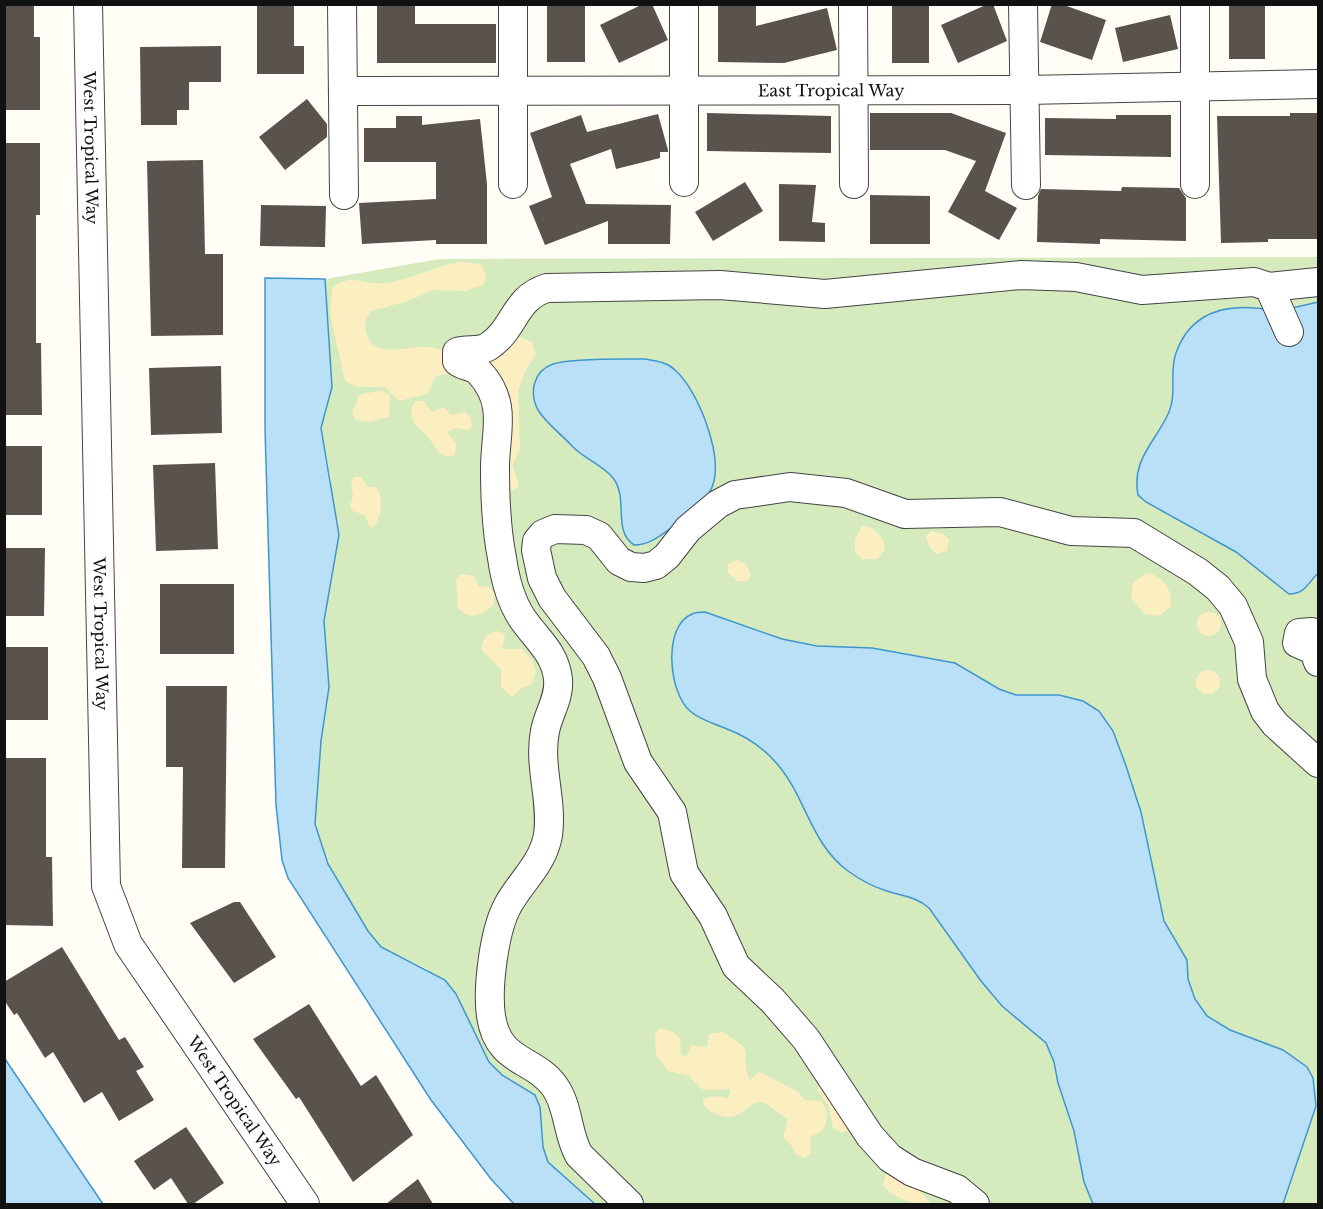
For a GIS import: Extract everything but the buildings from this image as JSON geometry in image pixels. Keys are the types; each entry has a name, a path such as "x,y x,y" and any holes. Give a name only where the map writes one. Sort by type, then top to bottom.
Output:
{"street":[{"name":"West Tropical Way","path":"88,4 106,886 128,944 305,1204"},
{"path":"342,4 344,195"},
{"path":"513,4 513,184"},
{"path":"684,4 684,182"},
{"path":"853,4 854,184"},
{"path":"1023,4 1026,185"},
{"path":"1195,4 1195,184"},
{"name":"East Tropical Way","path":"343,91 1026,90 1318,84"},
{"path":"629,1204 579,1155 557,1090 545,1076 509,1053 500,1041 491,1019 491,985 501,921 518,890 540,859 545,847 549,814 543,741 555,702 558,680 549,652 523,620 506,580 496,512 495,464 499,432 495,399 475,368 457,361 457,352 488,347 507,328 527,296 547,288 720,285 825,294 1021,275 1076,277 1142,290 1254,282 1273,295 1289,332"},
{"path":"1273,295 1318,282"},
{"path":"975,1204 957,1189 912,1172 890,1158 870,1136 806,1039 773,1001 736,966 713,916 684,873 672,812 638,762 607,678 596,656 552,598 542,578 536,550 537,541 543,534 555,529 586,530 598,536 620,561 631,567 644,568 656,565 668,556 688,529 718,504 735,495 790,487 846,493 905,514 1000,512 1071,531 1134,533 1198,572 1218,588 1233,606 1244,625 1249,642 1252,679 1265,711 1275,724 1318,763"}],"green space":[{"path":"1318,257 1318,1204 595,1204 547,1162 543,1147 540,1107 535,1095 502,1075 489,1062 472,1027 427,969 381,947 368,931 328,864 315,824 321,741 329,687 324,621 328,590 331,480 321,428 332,387 325,279 440,259"}],"sand":[{"path":"463,262 482,265 486,277 483,285 466,291 433,290 408,301 371,311 365,324 366,333 375,346 389,350 421,347 447,351 450,352 452,369 448,373 436,376 427,394 399,401 385,387 357,387 345,381 330,313 332,288 338,283 351,280 385,283"},
{"path":"519,337 532,342 536,355 526,369 518,391 520,447 513,465 519,486 507,494 487,362 512,338"},
{"path":"382,390 390,396 389,417 368,422 356,420 352,413 359,395"},
{"path":"416,401 423,401 432,412 444,407 451,415 465,412 471,418 472,427 469,430 456,428 447,432 456,443 455,455 442,455 426,434 416,426 411,413 412,406"},
{"path":"354,477 361,477 368,487 376,487 379,491 380,513 373,527 369,526 365,515 353,511 350,506 353,496 351,482"},
{"path":"862,526 875,530 883,540 885,549 877,559 862,559 855,552 855,539"},
{"path":"931,531 941,533 949,539 947,551 937,554 930,548 926,536"},
{"path":"737,560 746,564 751,575 747,581 737,581 728,573 728,564"},
{"path":"1147,573 1158,577 1169,590 1170,607 1159,616 1145,614 1131,599 1133,583"},
{"path":"461,574 474,576 479,587 489,586 495,594 493,605 476,616 468,615 458,608 456,580"},
{"path":"1209,612 1217,616 1221,624 1217,632 1209,636 1201,632 1197,624 1201,616"},
{"path":"498,631 505,635 502,649 522,649 532,660 536,671 531,685 521,688 512,697 501,687 501,669 482,651 485,638"},
{"path":"1208,670 1216,674 1220,682 1216,690 1208,694 1200,690 1196,682 1200,674"},
{"path":"660,1028 671,1031 680,1038 681,1054 686,1057 692,1045 707,1047 709,1034 723,1032 744,1047 750,1080 758,1072 762,1073 798,1092 805,1100 821,1101 827,1117 822,1130 810,1137 811,1153 804,1158 796,1154 783,1137 788,1119 763,1102 756,1103 731,1117 723,1117 707,1109 703,1099 715,1096 728,1099 731,1089 703,1090 688,1075 668,1071 656,1054 655,1033"},
{"path":"821,1081 852,1126 843,1133 833,1128 828,1105 817,1090"},
{"path":"886,1174 916,1186 931,1204 911,1202 894,1195 883,1186"}],"water":[{"path":"265,278 325,279 332,387 321,428 339,535 324,621 329,687 321,741 315,824 328,864 368,931 381,947 445,980 456,994 489,1062 502,1075 535,1095 540,1107 543,1147 548,1162 595,1204 514,1204 491,1179 431,1100 288,878 282,860 276,805 265,429"},
{"path":"1318,302 1318,573 1303,590 1289,594 1236,552 1146,502 1138,495 1138,471 1146,451 1169,412 1176,353 1182,340 1197,322 1217,311 1229,309 1279,310"},
{"path":"645,359 672,367 684,379 706,422 711,438 715,468 712,488 699,506 656,538 640,545 634,545 627,539 624,531 620,495 613,478 578,451 545,420 535,403 534,390 537,377 546,367 553,364 585,360"},
{"path":"705,612 782,639 817,646 872,648 955,663 999,689 1016,695 1059,695 1083,701 1099,711 1113,731 1125,763 1141,812 1164,921 1187,960 1188,979 1195,999 1207,1016 1230,1030 1283,1050 1307,1067 1313,1078 1316,1106 1283,1204 1093,1204 1084,1182 1074,1131 1058,1083 1054,1062 1046,1043 1002,1006 981,981 929,908 913,899 870,884 848,871 836,860 825,848 788,778 767,753 742,736 698,717 683,702 673,676 673,645 676,632 682,621 694,613"},
{"path":"5,1059 103,1204 5,1204"}]}
